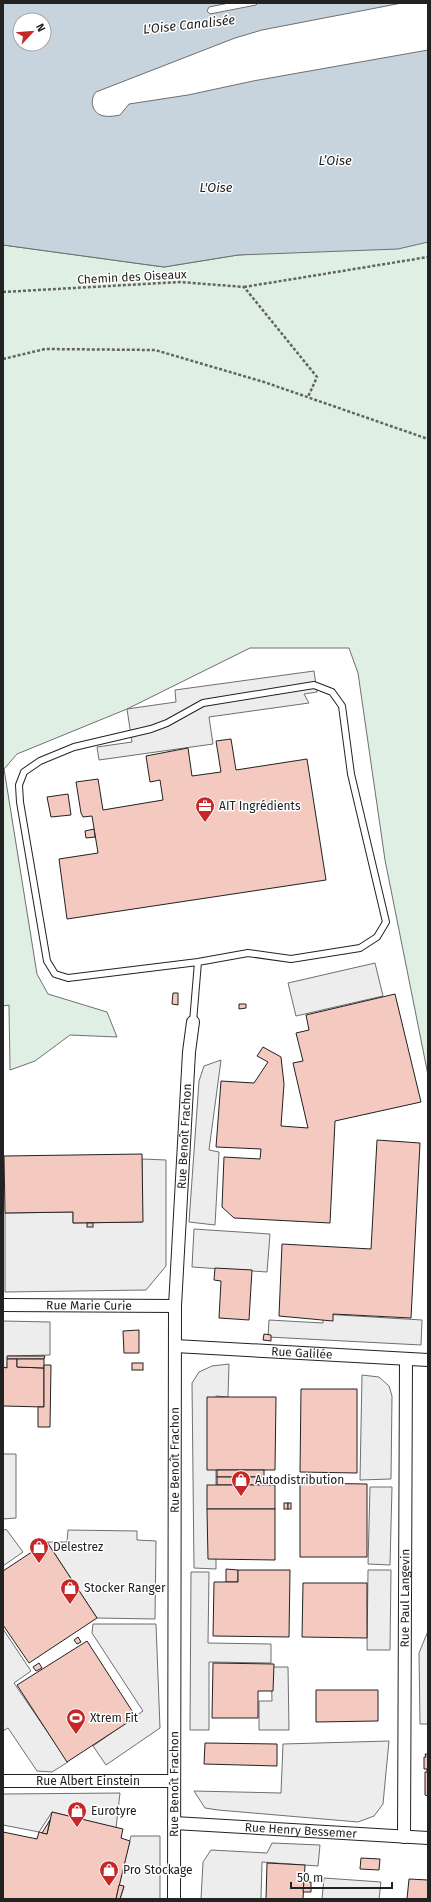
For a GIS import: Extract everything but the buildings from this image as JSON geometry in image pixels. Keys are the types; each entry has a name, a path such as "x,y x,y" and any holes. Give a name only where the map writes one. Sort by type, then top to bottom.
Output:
{"street":[{"name":"Rue Benoît Frachon","path":"174,1899 175,1306 188,1052 193,1022"},
{"name":"Rue Marie Curie","path":"3,1305 175,1306"},
{"name":"Rue Galilée","path":"175,1346 428,1360"},
{"name":"Rue Paul Langevin","path":"404,1837 406,1359"},
{"name":"Rue Albert Einstein","path":"3,1781 174,1781"},
{"name":"Rue Henry Bessemer","path":"174,1823 428,1838"}],"lane":[{"path":"314,685 332,692 342,706 351,774 386,922 377,937 360,948 291,959 248,953 198,962 68,978 56,974 47,961 20,802 19,785 24,772 40,760 74,747 151,729 167,723 203,703 314,685"},
{"path":"193,1022 198,962"}],"path":[{"name":"Chemin des Oiseaux","path":"3,292 180,282 244,287 428,257"},
{"path":"244,287 317,377 308,397"},
{"path":"3,359 44,349 155,350 308,397 428,439"}],"green space":[{"path":"428,241 428,1075 385,860 358,673 349,648 250,648 127,709 17,754 4,769 37,974 48,994 107,1012 117,1037 70,1035 35,1061 10,1070 9,1005 3,1006 3,245 164,267 238,255"}],"shaded area":[{"path":"314,671 317,692 304,694 309,703 209,717 213,744 99,760 97,747 132,742 127,709 176,702 175,690"},
{"path":"375,963 383,996 296,1016 288,983"},
{"path":"221,1060 209,1150 219,1152 215,1225 189,1222 199,1081 204,1066"},
{"path":"142,1159 166,1160 166,1266 146,1290 5,1292 5,1213 73,1212 73,1223 142,1222"},
{"path":"194,1229 270,1234 267,1272 192,1267"},
{"path":"323,1314 422,1320 421,1345 268,1337 269,1320 323,1323"},
{"path":"3,1321 50,1322 50,1355 8,1356 7,1368 3,1367"},
{"path":"229,1364 228,1397 216,1396 216,1569 194,1568 192,1383 199,1372 212,1366"},
{"path":"362,1375 379,1377 389,1386 392,1396 391,1479 360,1480"},
{"path":"3,1454 16,1454 16,1518 3,1519"},
{"path":"370,1487 392,1487 390,1565 368,1564"},
{"path":"6,1529 23,1552 3,1566 3,1531"},
{"path":"68,1530 137,1531 137,1540 156,1541 155,1619 97,1618 47,1542 67,1542"},
{"path":"368,1570 391,1570 390,1650 367,1650"},
{"path":"191,1572 209,1572 208,1643 271,1644 271,1663 209,1662 209,1730 190,1730"},
{"path":"93,1624 156,1624 160,1728 106,1765 93,1746 143,1711 92,1633"},
{"path":"3,1629 31,1671 14,1683 68,1762 52,1772 37,1771 8,1728 3,1731"},
{"path":"428,1631 428,1724 420,1724 419,1653"},
{"path":"271,1667 288,1667 289,1730 259,1730 259,1701 272,1701"},
{"path":"389,1741 383,1804 374,1816 358,1822 205,1808 194,1791 281,1793 283,1744"},
{"path":"120,1793 116,1828 52,1812 39,1832 3,1825 3,1794"},
{"path":"131,1836 160,1836 160,1899 120,1899 124,1887 119,1885"},
{"path":"272,1843 320,1845 318,1866 262,1862 261,1899 201,1899 203,1862 211,1850 267,1853"},
{"path":"324,1878 381,1882 379,1899 322,1899"}],"water":[{"name":"L’Oise","path":"3,3 229,3 209,7 207,11 210,14 256,5 258,3 402,3 262,30 235,38 96,92 92,103 94,110 100,115 120,115 129,104 188,95 253,81 428,50 428,242 398,249 238,255 164,267 3,245"}],"place":[{"name":"AIT Ingrédients","path":"205,823"},
{"name":"Autodistribution","path":"241,1497"},
{"name":"Delestrez","path":"39,1564"},
{"name":"Stocker Ranger","path":"70,1605"},
{"name":"Xtrem Fit","path":"76,1735"},
{"name":"Eurotyre","path":"77,1828"},
{"name":"Pro Stockage","path":"109,1887"}],"water label":[{"name":"L'Oise Canalisée","path":"189,24"},
{"name":"L'Oise","path":"216,187"}]}
